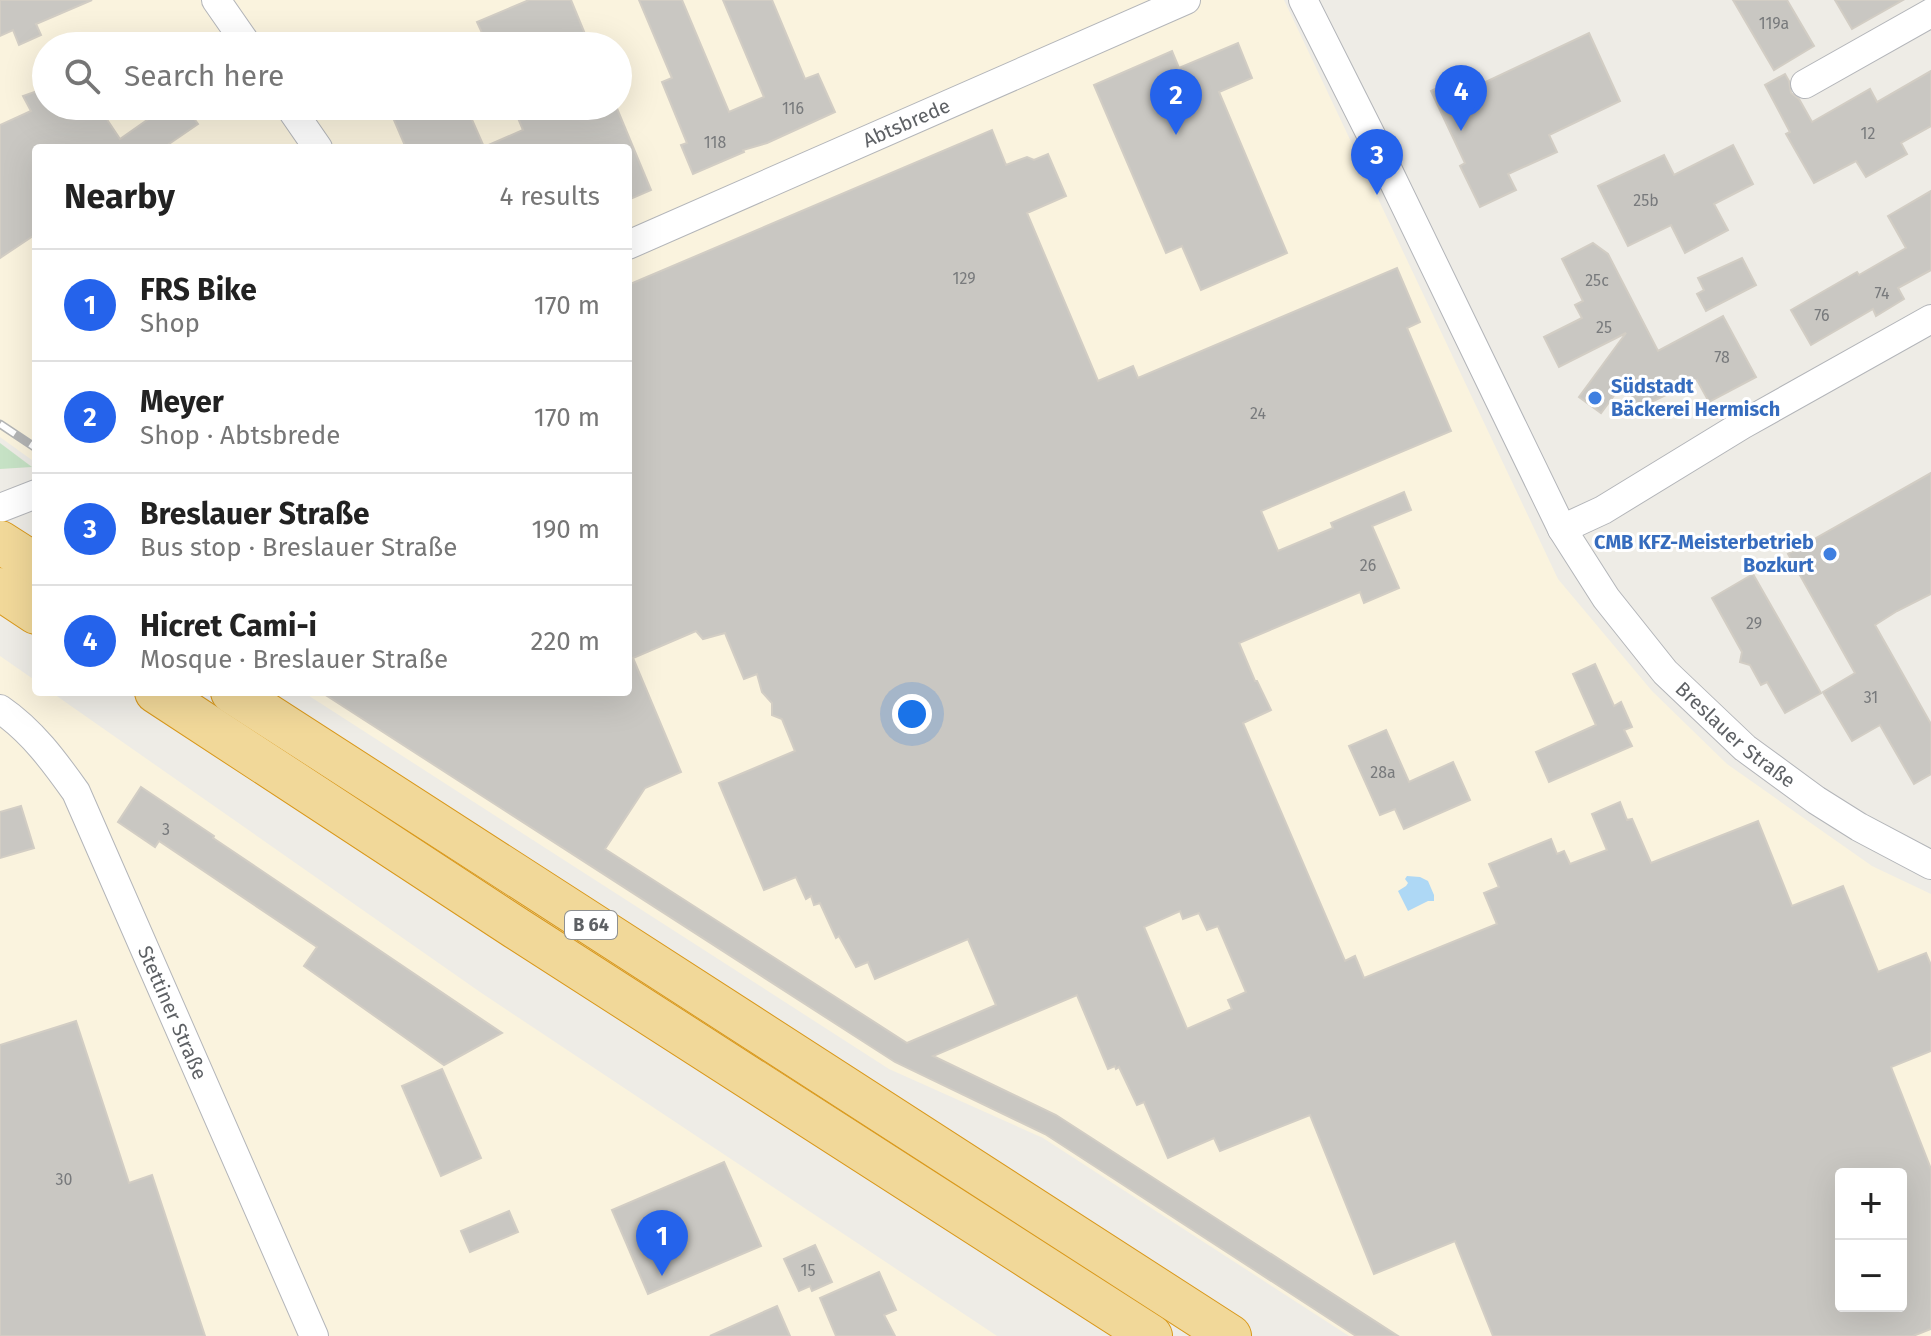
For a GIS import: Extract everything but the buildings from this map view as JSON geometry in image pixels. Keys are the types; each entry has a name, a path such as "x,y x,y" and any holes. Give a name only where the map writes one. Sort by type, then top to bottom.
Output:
{"highway":[{"path":"0,542 32,562"},
{"path":"0,589 32,610"},
{"name":"B 64","path":"162,696 529,937 1151,1336"},
{"name":"B 64","path":"238,696 1230,1336"}],"street":[{"path":"216,0 238,32"},
{"name":"Abtsbrede","path":"632,243 1186,0"},
{"name":"Breslauer Straße","path":"1303,0 1562,529 1606,598 1665,672 1745,748 1816,800 1931,865"},
{"path":"1805,84 1931,13"},
{"path":"299,120 315,144"},
{"path":"1562,529 1603,510 1742,425 1931,319"},
{"path":"0,508 32,496"},
{"name":"Stettiner Straße","path":"0,709 17,721 51,756 76,792 314,1336"}],"shaded area":[{"path":"0,0 1284,0 1558,579 1652,691 1727,764 1872,866 1931,894 1931,1336 1349,1336 1043,1138 889,1069 309,696 632,696 632,144 32,144 32,460 0,437"},
{"path":"0,656 32,678 32,696 57,696 480,992 997,1336 0,1336"}],"green space":[{"path":"0,443 32,467 0,469"}],"water":[{"path":"1407,876 1428,881 1434,901 1408,911 1398,891 1408,883 1405,879"}],"railway":[{"path":"0,424 32,445"}],"place":[{"name":"Hicret Cami-i","path":"1461,131"},
{"name":"Meyer","path":"1176,135"},
{"name":"Breslauer Straße","path":"1377,195"},
{"name":"Südstadt Bäckerei Hermisch","path":"1595,398"},
{"name":"CMB KFZ-Meisterbetrieb Bozkurt","path":"1830,554"},
{"name":"FRS Bike","path":"662,1276"}]}
